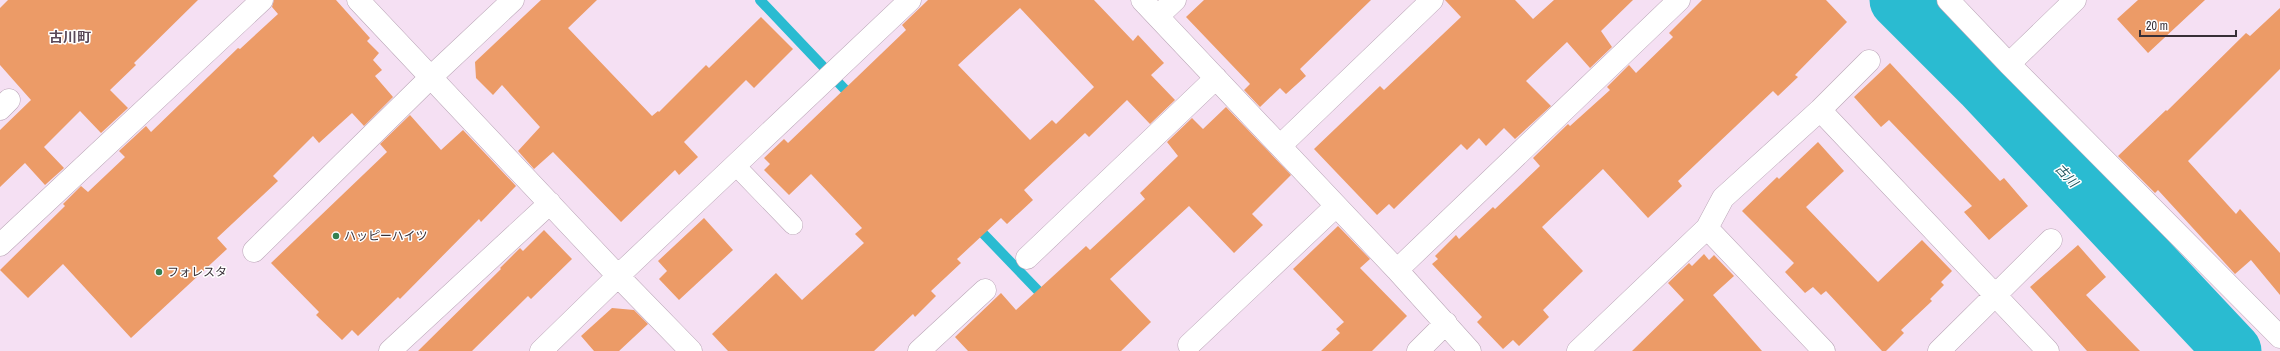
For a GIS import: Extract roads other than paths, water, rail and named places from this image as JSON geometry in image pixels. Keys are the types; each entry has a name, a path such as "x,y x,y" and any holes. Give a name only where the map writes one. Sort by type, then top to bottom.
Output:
{"street":[{"path":"0,245 262,0"},
{"path":"254,251 431,77 513,0"},
{"path":"1142,0 1397,270 1470,351"},
{"path":"1158,16 1175,0"},
{"path":"1280,146 1432,0"},
{"path":"1397,270 1679,0"},
{"path":"1948,0 2009,64 2280,337"},
{"path":"2009,64 2075,0"},
{"path":"364,2 431,77 618,276 684,349"},
{"path":"542,351 618,276 736,166 904,2"},
{"path":"1578,351 1708,228 1723,198 1820,110 1869,61"},
{"path":"1027,258 1216,78"},
{"path":"1820,110 2048,351"},
{"path":"390,351 550,203"},
{"path":"1189,345 1336,206"},
{"path":"1708,228 1819,349"},
{"path":"1939,351 2052,240"},
{"path":"919,351 985,290"},
{"path":"1418,351 1446,323"}],"lane":[{"path":"736,166 793,225"}],"waterway":[{"path":"760,0 853,98"},
{"name":"古川","path":"1898,0 1982,84 2233,351"},
{"path":"975,225 1047,300"}],"place":[{"name":"ハッピーハイツ","path":"336,236"},
{"name":"フォレスタ","path":"159,272"}],"district":[{"name":"古川町","path":"70,37"}]}
